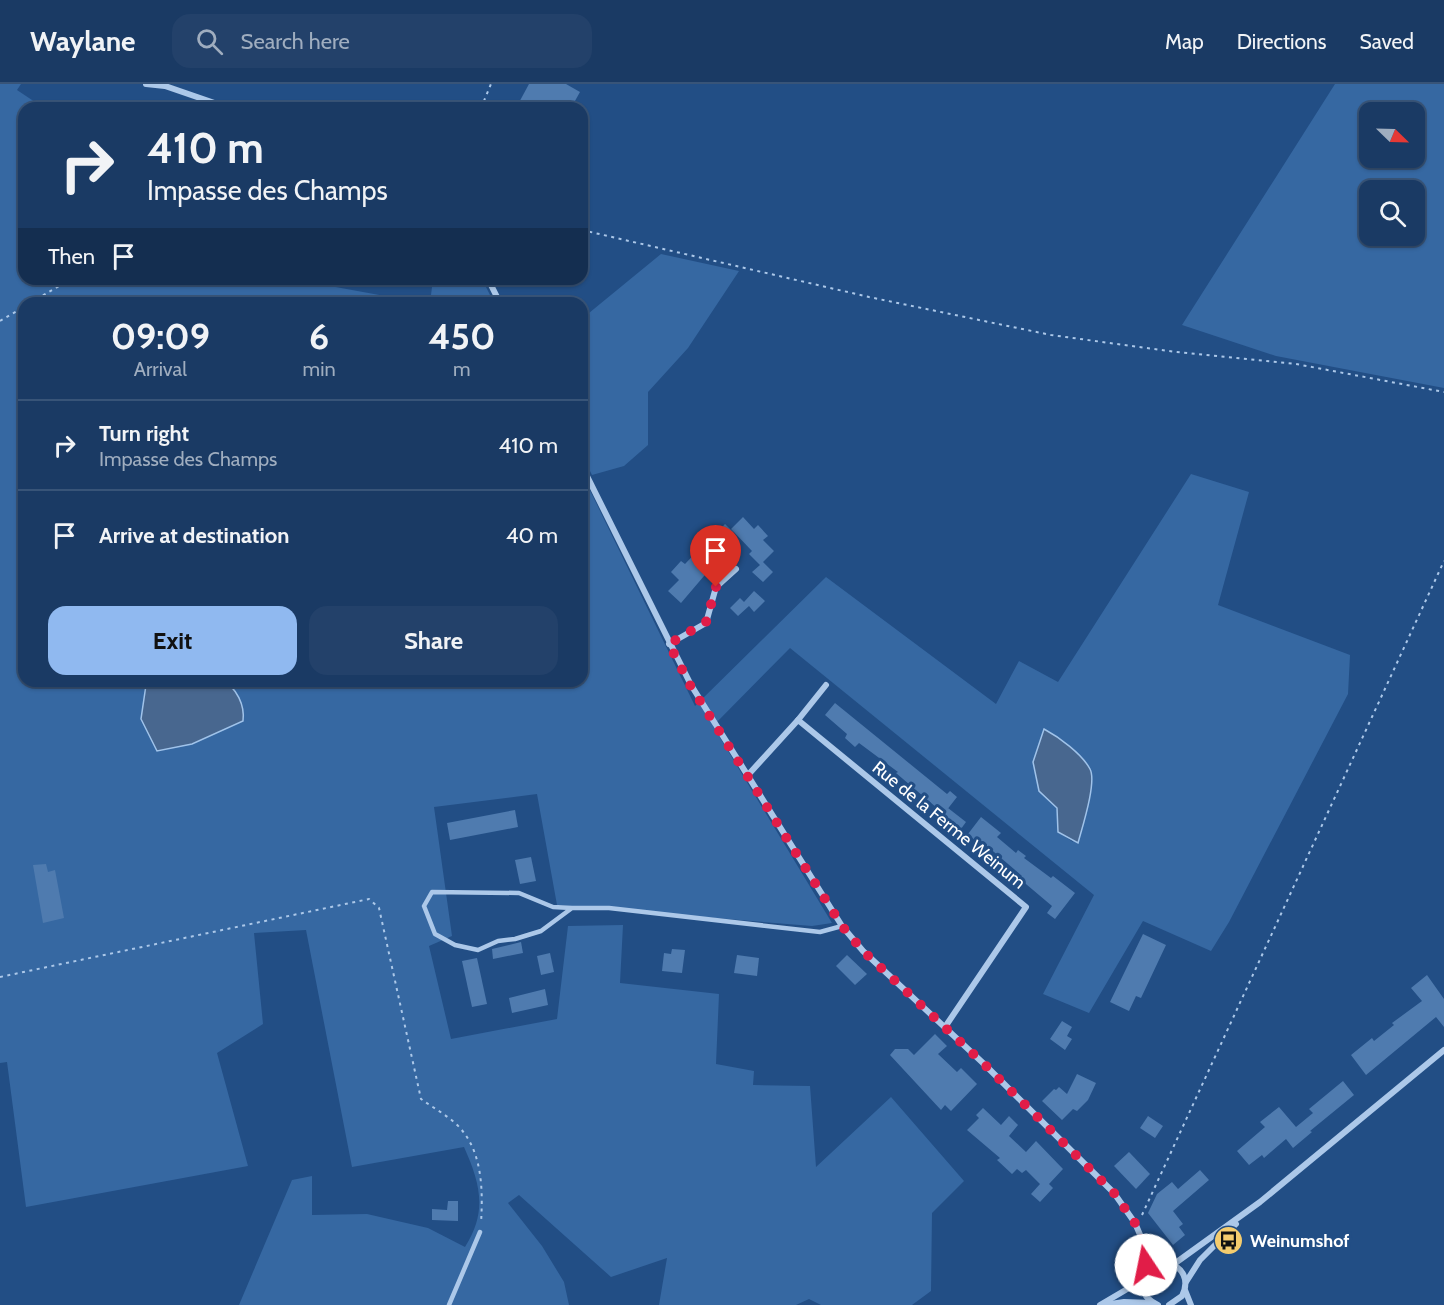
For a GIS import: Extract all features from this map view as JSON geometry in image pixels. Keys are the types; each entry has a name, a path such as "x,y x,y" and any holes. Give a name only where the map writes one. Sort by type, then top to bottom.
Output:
{"street":[{"path":"146,84 165,86 212,102"},
{"path":"588,478 690,685 842,926 863,951 945,1027 1114,1193 1135,1223 1144,1244 1145,1273 1142,1281 1144,1293 1155,1304"},
{"path":"669,644 706,622 716,587 736,569"},
{"path":"748,775 826,685"},
{"name":"Rue de la Ferme Weinum","path":"798,720 1026,908 945,1027"},
{"path":"1174,1264 1260,1202 1444,1050"},
{"path":"1169,1305 1178,1301 1200,1260 1260,1202"},
{"path":"1144,1244 1167,1262 1174,1264 1184,1275 1191,1305"},
{"path":"1102,1305 1134,1285 1155,1264 1167,1262"},
{"path":"1102,1305 1124,1302 1155,1304"}],"lane":[{"path":"572,908 541,931 515,939 498,941 478,950 455,945 435,934 424,906 432,892 519,893 553,907 609,909 820,932 842,926"},
{"path":"449,1305 480,1232"}],"path":[{"path":"484,102 491,84"},
{"path":"588,231 869,297 1051,334 1176,352 1296,364 1444,392"},
{"path":"40,297 61,285"},
{"path":"0,321 18,310"},
{"path":"1135,1223 1149,1202 1444,561"},
{"path":"0,977 369,899 379,908 421,1099 456,1124 473,1148 482,1190 480,1232"}],"shaded area":[{"path":"0,84 21,84 17,90 35,102 18,102 18,285 325,285 390,297 18,297 18,687 166,687 237,694 228,687 588,687 588,486 695,706 826,577 996,704 1019,661 1058,682 1191,474 1249,492 1218,605 1350,655 1348,694 1229,922 1211,951 1143,921 1089,1013 1043,994 1094,895 790,648 713,726 832,923 812,926 557,905 537,794 434,807 452,936 429,946 451,1039 557,1019 568,926 623,925 620,983 719,994 716,1064 754,1071 753,1085 810,1086 816,1167 891,1097 964,1181 932,1213 931,1291 912,1305 821,1305 809,1299 796,1305 659,1305 667,1258 611,1277 519,1195 508,1203 542,1246 564,1282 569,1305 239,1305 292,1180 312,1176 312,1215 367,1214 428,1228 465,1247 477,1221 479,1197 477,1185 464,1147 352,1167 306,930 254,933 263,1024 217,1053 248,1166 26,1207 7,1062 0,1063","holes":["1045,729 1073,842 1058,832 1057,808 1039,791 1033,762"]},
{"path":"1335,84 1444,84 1444,388 1276,356 1182,325"},
{"path":"661,254 739,271 688,348 648,392 648,445 624,466 592,475 588,467 589,313"},
{"path":"432,285 485,285 491,297 431,297"},
{"path":"146,687 231,687 236,692 243,709 243,721 192,744 157,751 141,719"},
{"path":"1044,729 1070,746 1082,758 1092,775 1090,794 1078,843 1058,832 1057,808 1039,791 1033,762"}],"building":[{"path":"529,84 566,84 580,92 574,102 519,102"},
{"path":"743,517 754,529 758,525 768,536 763,540 774,551 763,562 773,572 763,582 752,572 760,565 749,554 752,551 731,529"},
{"path":"725,524 733,532 714,550 721,556 681,603 668,591 679,580 671,572 681,561 685,564 706,542 704,540 714,529 718,532"},
{"path":"754,591 765,601 754,612 749,606 738,616 730,608 740,598 744,602"},
{"path":"835,703 947,794 950,791 957,797 939,820 932,815 937,808 896,773 898,772 859,743 855,747 845,738 847,734 825,715"},
{"path":"948,808 966,822 958,833 940,818"},
{"path":"515,810 518,827 450,840 447,823"},
{"path":"981,817 1001,833 997,837 1016,853 1018,850 1026,856 1024,858 1075,893 1055,919 1047,913 1052,906 1020,879 1022,876 980,840 978,843 968,834"},
{"path":"531,857 536,881 520,884 515,860"},
{"path":"46,864 48,872 55,870 64,918 43,923 33,865"},
{"path":"1143,934 1166,945 1141,998 1136,996 1129,1011 1110,1002"},
{"path":"521,942 523,953 493,959 492,949"},
{"path":"672,949 685,950 682,973 662,971 664,953 671,954"},
{"path":"550,953 554,972 541,975 537,956"},
{"path":"737,955 759,958 757,976 734,973"},
{"path":"847,955 867,974 855,985 836,966"},
{"path":"477,958 487,1004 472,1007 462,961"},
{"path":"1427,975 1444,999 1444,1027 1436,1017 1366,1075 1351,1055 1372,1038 1374,1041 1394,1025 1392,1023 1422,1001 1411,988"},
{"path":"545,989 548,1005 512,1013 509,998"},
{"path":"1062,1021 1072,1027 1067,1036 1072,1039 1065,1050 1050,1039"},
{"path":"935,1034 947,1046 938,1054 957,1072 961,1068 977,1084 951,1111 945,1105 941,1110 890,1055 895,1049 908,1049 914,1055"},
{"path":"1077,1074 1096,1083 1088,1100 1077,1111 1073,1109 1062,1120 1042,1101 1059,1087 1067,1094"},
{"path":"1343,1081 1354,1095 1293,1148 1286,1139 1264,1158 1262,1155 1249,1165 1237,1151 1265,1127 1260,1122 1279,1107 1296,1127 1313,1113 1309,1109"},
{"path":"983,1108 1001,1125 1009,1116 1018,1125 1009,1136 1026,1152 1036,1141 1063,1169 1049,1184 1053,1188 1040,1202 1031,1194 1040,1184 1026,1170 1022,1173 1017,1169 1012,1174 997,1160 1000,1158 967,1130 979,1118 976,1115"},
{"path":"1148,1116 1163,1126 1155,1138 1140,1128"},
{"path":"1129,1152 1150,1174 1136,1189 1114,1166"},
{"path":"1200,1170 1209,1180 1173,1211 1183,1224 1179,1227 1185,1235 1173,1245 1148,1213 1157,1194 1172,1182 1178,1189"},
{"path":"448,1201 458,1201 458,1221 432,1220 432,1209 447,1210"}],"place":[{"name":"Weinumshof","path":"1229,1241"}],"route":[{"path":"716,587 706,622 669,644 690,685 817,889 842,926 863,951 983,1063 1114,1193 1135,1223 1144,1244 1146,1265"}]}
